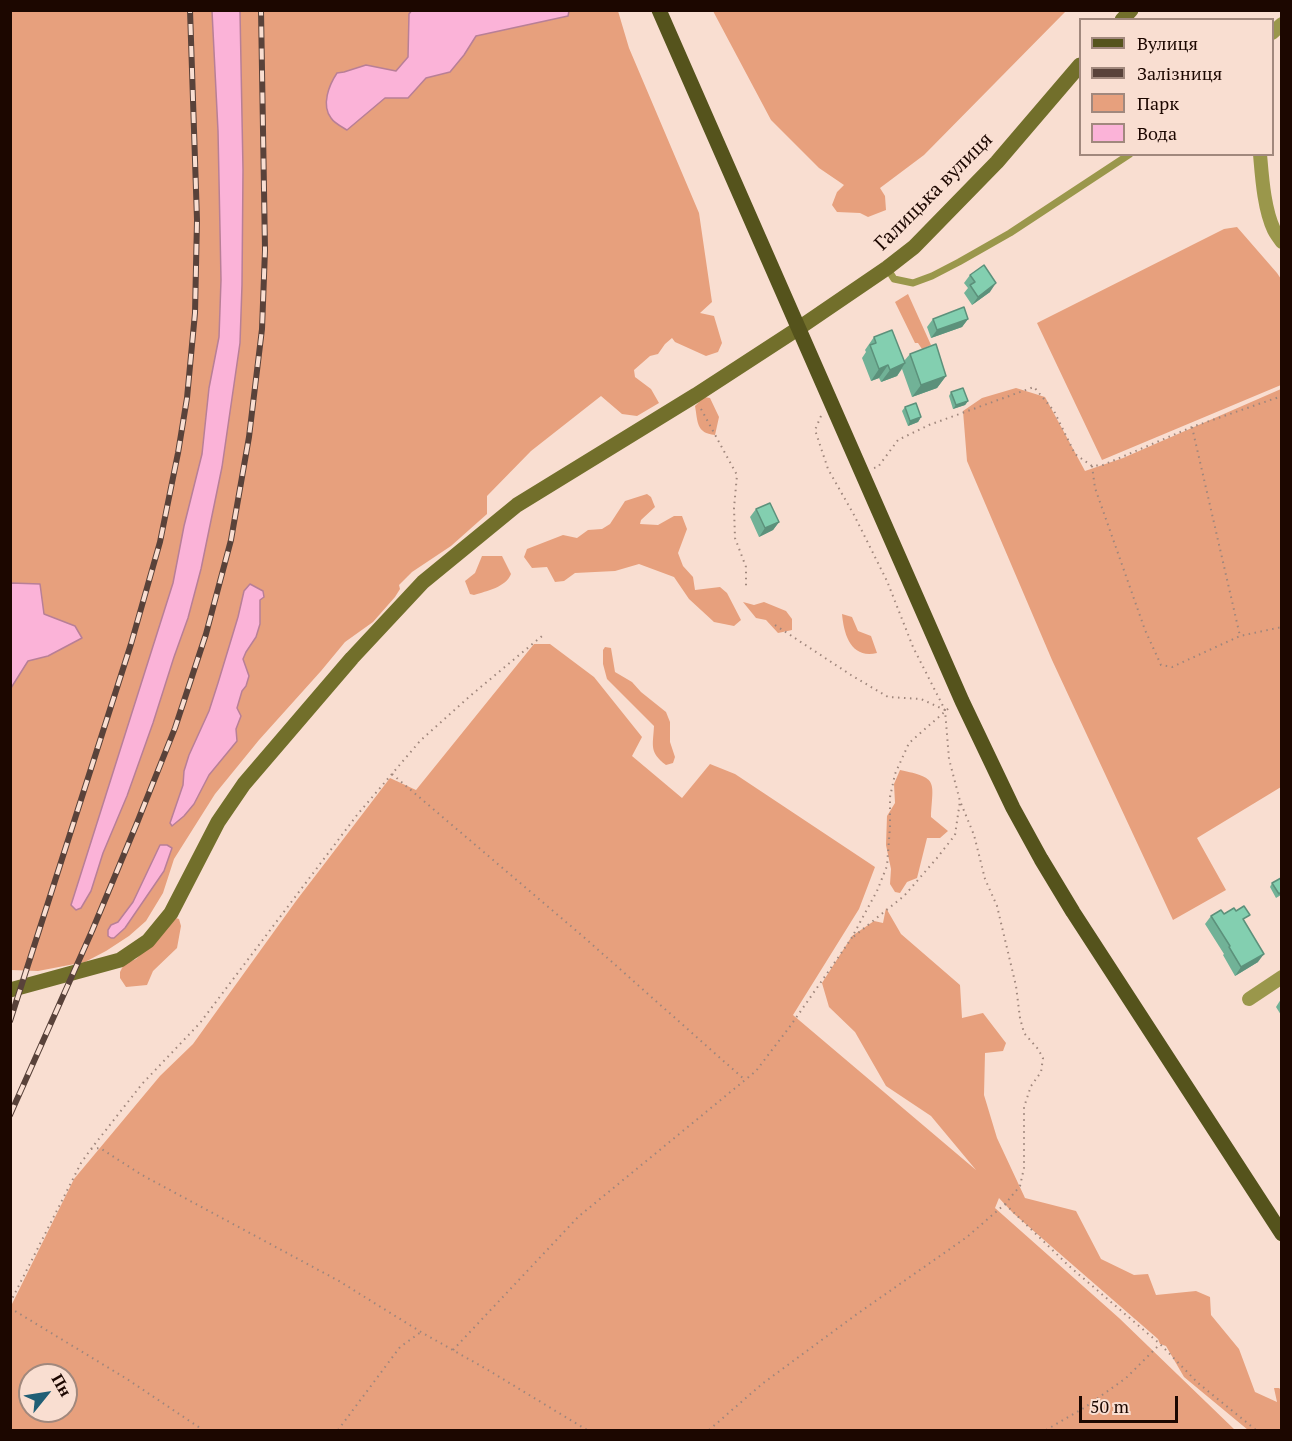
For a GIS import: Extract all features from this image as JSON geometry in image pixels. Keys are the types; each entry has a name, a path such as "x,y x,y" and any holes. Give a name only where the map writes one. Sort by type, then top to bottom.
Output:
{"main road":[{"path":"659,10 962,701 1013,808 1062,894 1281,1234"}],"street":[{"name":"Галицька вулиця","path":"10,990 120,960 148,941 171,913 218,822 244,784 352,658 423,582 517,505 696,395 799,328 914,247 997,162 1079,66"},
{"path":"1260,156 1268,210 1273,229 1281,242"},
{"path":"1249,999 1281,977"}],"lane":[{"path":"886,268 894,279 913,283 932,276 1010,233 1127,156"}],"path":[{"path":"862,473 878,466 898,440 929,425 1034,387 1054,411 1075,454 1092,466 1103,465 1192,427 1281,396"},
{"path":"696,395 704,416 737,475 734,508 735,538 746,567 746,587"},
{"path":"709,1431 762,1384 967,1237 1005,1204 1020,1186 1024,1168 1024,1107 1031,1086 1041,1072 1043,1058 1024,1033 997,906 985,879 974,835 960,801 948,759 945,710 913,647 887,581 828,469 814,430 830,398"},
{"path":"1192,427 1240,636"},
{"path":"1092,466 1095,488 1145,630 1161,665 1172,667 1240,636 1281,627"},
{"path":"775,625 888,697 921,699 945,710"},
{"path":"10,1303 81,1163 142,1084 200,1023 357,815 420,741 542,636"},
{"path":"453,1350 578,1217 756,1071 851,939 877,891 887,866 890,797 895,774 909,743 945,710 962,701"},
{"path":"392,774 586,939 745,1080"},
{"path":"851,939 904,896 938,858 955,835 960,801"},
{"path":"91,1149 100,1148 142,1174 339,1281 587,1431"},
{"path":"1005,1204 1069,1266 1160,1344 1198,1383 1256,1431"},
{"path":"10,1308 127,1379 203,1431"},
{"path":"338,1431 400,1347 421,1332"},
{"path":"1046,1431 1084,1408 1126,1378 1160,1344"}],"green space":[{"path":"11,11 618,11 629,48 699,213 712,302 700,313 714,316 722,343 718,352 706,356 675,342 672,338 658,354 650,356 634,370 635,377 651,389 659,403 637,416 622,414 601,396 531,451 487,496 487,514 451,546 412,572 399,585 400,589 395,597 373,622 345,642 259,740 215,794 174,859 163,893 146,921 129,936 85,962 38,971 11,970"},
{"path":"713,11 1066,11 924,155 880,188 885,196 886,210 868,217 860,213 837,212 832,205 837,192 844,185 819,168 771,120"},
{"path":"1237,227 1281,279 1281,385 1102,460 1037,323 1224,229"},
{"path":"908,294 931,345 922,349 918,343 915,343 895,302"},
{"path":"1016,388 1045,397 1085,471 1123,458 1281,389 1281,787 1197,838 1226,890 1173,920 1052,660 967,461 963,411 982,398"},
{"path":"704,397 710,398 719,417 715,435 704,432 699,426 695,406"},
{"path":"647,494 651,497 655,507 641,520 640,524 658,525 674,516 682,516 687,529 678,553 683,566 693,577 695,590 720,587 727,593 741,620 734,626 714,622 689,599 674,577 639,564 615,571 575,573 564,581 555,582 547,567 532,568 524,557 527,549 563,535 577,538 588,530 602,529 610,524 625,501"},
{"path":"482,556 502,556 511,574 496,588 474,595 470,594 465,581 475,573"},
{"path":"743,602 754,605 764,602 786,611 792,619 792,630 778,633 766,620 756,618"},
{"path":"842,614 852,617 858,631 871,636 877,653 861,652 850,644"},
{"path":"534,644 550,644 594,677 642,737 632,756 682,798 710,764 735,774 875,867 859,909 793,1015 976,1170 931,1116 886,1086 855,1032 829,1007 822,983 852,936 874,921 883,923 886,908 901,934 960,985 962,1018 983,1013 1006,1043 1003,1051 985,1053 984,1095 997,1138 1025,1198 1076,1211 1101,1259 1134,1275 1148,1274 1156,1295 1196,1291 1210,1297 1211,1315 1239,1349 1255,1392 1277,1402 1274,1388 1281,1390 1281,1430 1248,1430 1184,1377 1166,1346 1160,1344 1158,1339 1013,1213 999,1198 995,1208 1119,1318 1235,1430 11,1430 11,1306 74,1179 160,1076 193,1044 296,901 390,778 416,790"},
{"path":"605,647 611,648 615,672 632,682 666,712 670,722 670,742 675,757 673,763 666,765 657,756 653,748 654,726 607,679 603,664"},
{"path":"900,770 922,776 931,783 931,817 948,831 940,838 927,838 917,878 907,882 900,893 895,892 890,884 891,869 886,845 887,816 895,803 894,784"},
{"path":"176,918 179,919 181,926 177,948 153,971 147,985 126,987 120,978 124,964 136,959"}],"water":[{"path":"412,10 569,11 568,16 476,36 450,72 426,78 408,98 385,98 347,130 338,125 328,113 326,101 337,73 366,65 396,71 408,57 409,14"},
{"path":"212,11 240,11 243,170 240,343 222,467 201,569 188,618 153,723 127,796 103,853 91,891 81,908 76,910 71,905 173,583 202,454 209,388 219,337 221,280 218,131"},
{"path":"11,583 40,584 44,614 75,626 82,638 48,656 28,661 11,688"},
{"path":"250,584 263,591 264,597 260,600 260,624 256,637 243,659 249,676 237,708 241,716 236,729 237,741 209,775 194,804 172,826 170,823 183,785 189,755 209,711 244,591"},
{"path":"160,845 172,848 164,871 125,928 111,938 108,936 108,930 111,925 118,922 133,902"}],"building":[{"path":"984,265 996,283 978,297 970,285 975,282 970,275"},
{"path":"964,307 968,319 937,330 933,319"},
{"path":"892,330 905,363 890,370 888,365 879,369 870,345 876,343 874,337"},
{"path":"936,344 946,376 921,385 910,354"},
{"path":"963,388 968,401 956,405 951,392"},
{"path":"916,403 921,417 910,421 905,407"},
{"path":"770,503 779,522 765,528 756,509"},
{"path":"1281,878 1281,892 1279,894 1272,883"},
{"path":"1244,906 1250,915 1243,919 1264,954 1241,967 1211,916 1221,910 1224,914 1234,908 1236,911"}],"railway":[{"path":"10,1021 131,644 160,542 178,453 187,398 195,313 197,220 190,10"},
{"path":"10,1115 92,931 175,728 206,634 231,540 249,437 262,329 265,250 261,10"}]}
